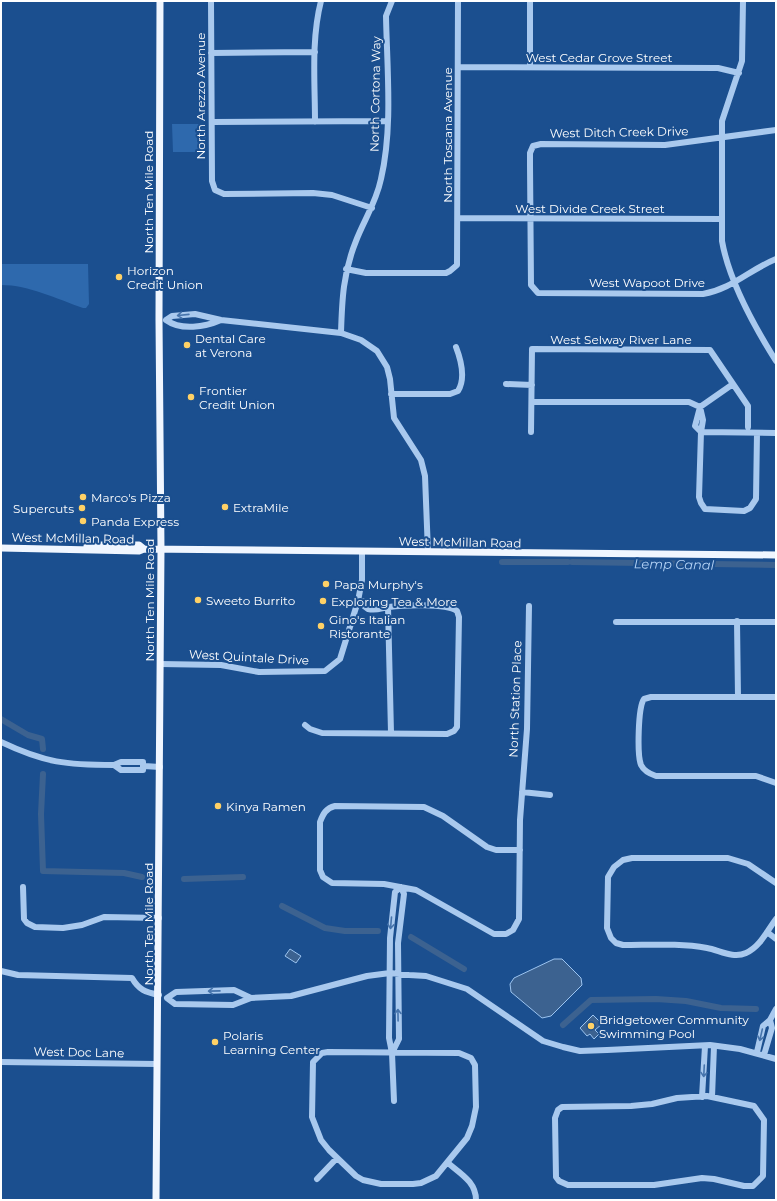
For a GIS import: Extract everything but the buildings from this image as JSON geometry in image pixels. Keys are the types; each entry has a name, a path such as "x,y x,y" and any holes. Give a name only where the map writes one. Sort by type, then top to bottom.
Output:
{"main road":[{"name":"North Ten Mile Road","path":"156,1200 162,320 160,1"},
{"name":"West McMillan Road","path":"1,544 139,545 144,549"},
{"name":"West McMillan Road","path":"1,548 140,551 144,549 161,549 776,555"}],"street":[{"name":"North Arezzo Avenue","path":"211,1 212,181 215,190 224,194 313,193 332,195 372,208"},
{"path":"315,122 315,52 320,1"},
{"name":"North Toscana Avenue","path":"346,269 366,273 446,273 454,268 458,260 458,1"},
{"path":"530,1 530,67"},
{"path":"744,1 742,61 722,122 722,219 725,258 735,283 766,346 776,361"},
{"name":"North Cortona Way","path":"341,333 343,282 346,269 356,240 372,208 381,180 386,152 386,16 391,2"},
{"path":"211,53 315,52"},
{"name":"West Cedar Grove Street","path":"458,67 718,68 739,73"},
{"path":"212,122 387,122"},
{"name":"West Ditch Creek Drive","path":"531,219 530,159 533,146 541,144 665,145 776,130"},
{"name":"West Divide Creek Street","path":"458,218 722,219"},
{"name":"West Wapoot Drive","path":"531,219 531,285 538,293 703,294 719,291 735,283 759,266 776,260"},
{"path":"162,320 172,316 195,314 221,320 341,333 361,340 377,351 387,367 390,379 394,418 421,460 425,476 428,552"},
{"path":"162,320 172,324 193,326 210,324 221,320"},
{"path":"391,394 450,394 458,391 461,383 462,363 456,347"},
{"name":"West Selway River Lane","path":"532,385 532,349 710,350 733,384"},
{"path":"506,384 532,385 532,432"},
{"path":"700,407 733,384 748,406 748,427"},
{"path":"532,402 689,402 700,407"},
{"path":"700,407 703,420 701,432 699,497 700,503 705,509 744,511 750,508 756,499 757,433"},
{"path":"701,432 776,433"},
{"path":"305,725 310,729 322,733 447,734 454,731 458,723 459,617 457,611 447,607 388,607 375,602 358,601 362,580 362,552"},
{"name":"West Quintale Drive","path":"160,664 220,666 259,672 325,671 335,665 340,659 358,601"},
{"name":"North Station Place","path":"401,887 424,893 489,932 500,935 513,930 519,920 522,792 527,729 529,606"},
{"path":"388,607 391,733"},
{"path":"737,621 738,697"},
{"path":"616,622 776,622"},
{"path":"776,697 651,696 644,699 640,707 640,759 645,771 656,776 756,776 776,783"},
{"path":"2,745 49,762 77,765 114,765 121,762 143,762 144,766 160,766"},
{"path":"522,792 550,795"},
{"path":"401,887 384,884 332,883 323,877 320,870 320,822 322,815 327,809 334,806 424,807 443,816 487,848 496,850 520,850"},
{"path":"775,923 758,945 744,954 728,954 708,948 685,945 623,945 616,943 611,938 607,928 608,878 610,871 619,862 632,858 728,858 748,864 776,883"},
{"path":"23,887 23,914 27,923 35,927 63,928 82,925 104,917 159,918"},
{"path":"394,1101 392,1053 389,1038 390,973 392,914 395,892 401,887"},
{"path":"392,1053 399,1039 398,943 404,894 401,887"},
{"path":"767,932 776,939"},
{"path":"1,970 18,975 132,978 138,988 144,992 167,998 175,1004 233,1005 251,998 291,996 355,978 390,973 426,976 467,989 544,1041 563,1048 600,1050 714,1046 757,1052 776,1059"},
{"path":"167,998 176,992 234,990 251,998"},
{"path":"757,1052 763,1026 770,1020 776,1009"},
{"path":"764,1055 772,1028 770,1020"},
{"path":"702,1097 705,1046"},
{"path":"712,1097 714,1046"},
{"path":"328,1052 392,1053 459,1053 470,1058 475,1066 475,1114 467,1138 436,1176 421,1183 381,1184 372,1183 356,1176 321,1140 312,1117 311,1069 316,1057 322,1053 328,1052"},
{"name":"West Doc Lane","path":"1,1062 157,1064"},
{"path":"702,1097 712,1097 754,1106 764,1120 763,1176 759,1182 753,1186 744,1186 714,1179 702,1178 654,1185 568,1185 559,1181 555,1172 555,1118 558,1110 566,1106 631,1106 702,1097"},
{"path":"317,1179 337,1158"},
{"path":"448,1163 469,1180 474,1187 476,1200"}],"shaded area":[{"path":"172,124 205,124 206,150 202,150 200,152 173,152"},
{"path":"1,264 88,264 89,304 86,308 83,308 22,287 1,285"},
{"path":"290,949 301,956 296,963 285,956"},
{"path":"554,959 562,959 581,978 582,985 551,1016 542,1018 511,992 510,984 514,978"},
{"name":"Bridgetower Community Swimming Pool","path":"593,1015 602,1024 595,1030 599,1034 594,1039 590,1034 587,1036 580,1028"}],"waterway":[{"name":"Lemp Canal","path":"502,562 568,562"},
{"name":"Lemp Canal","path":"572,562 776,565"},
{"path":"1,719 28,735 42,739 43,749"},
{"path":"43,774 41,814 43,871 124,873 142,877"},
{"path":"184,879 243,877"},
{"path":"282,906 325,928 345,931 378,931"},
{"path":"411,937 464,969"},
{"path":"563,1025 591,1000 656,999 686,1001 721,1008 756,1009"}],"place":[{"name":"Horizon Credit Union","path":"119,277"},
{"name":"Dental Care at Verona","path":"187,345"},
{"name":"Frontier Credit Union","path":"191,397"},
{"name":"Marco's Pizza","path":"83,497"},
{"name":"ExtraMile","path":"225,507"},
{"name":"Supercuts","path":"82,508"},
{"name":"Panda Express","path":"83,521"},
{"name":"Papa Murphy's","path":"326,584"},
{"name":"Sweeto Burrito","path":"198,600"},
{"name":"Exploring Tea & More","path":"323,601"},
{"name":"Gino's Italian Ristorante","path":"321,626"},
{"name":"Kinya Ramen","path":"218,806"},
{"name":"Bridgetower Community Swimming Pool","path":"591,1026"},
{"name":"Polaris Learning Center","path":"215,1042"}]}
